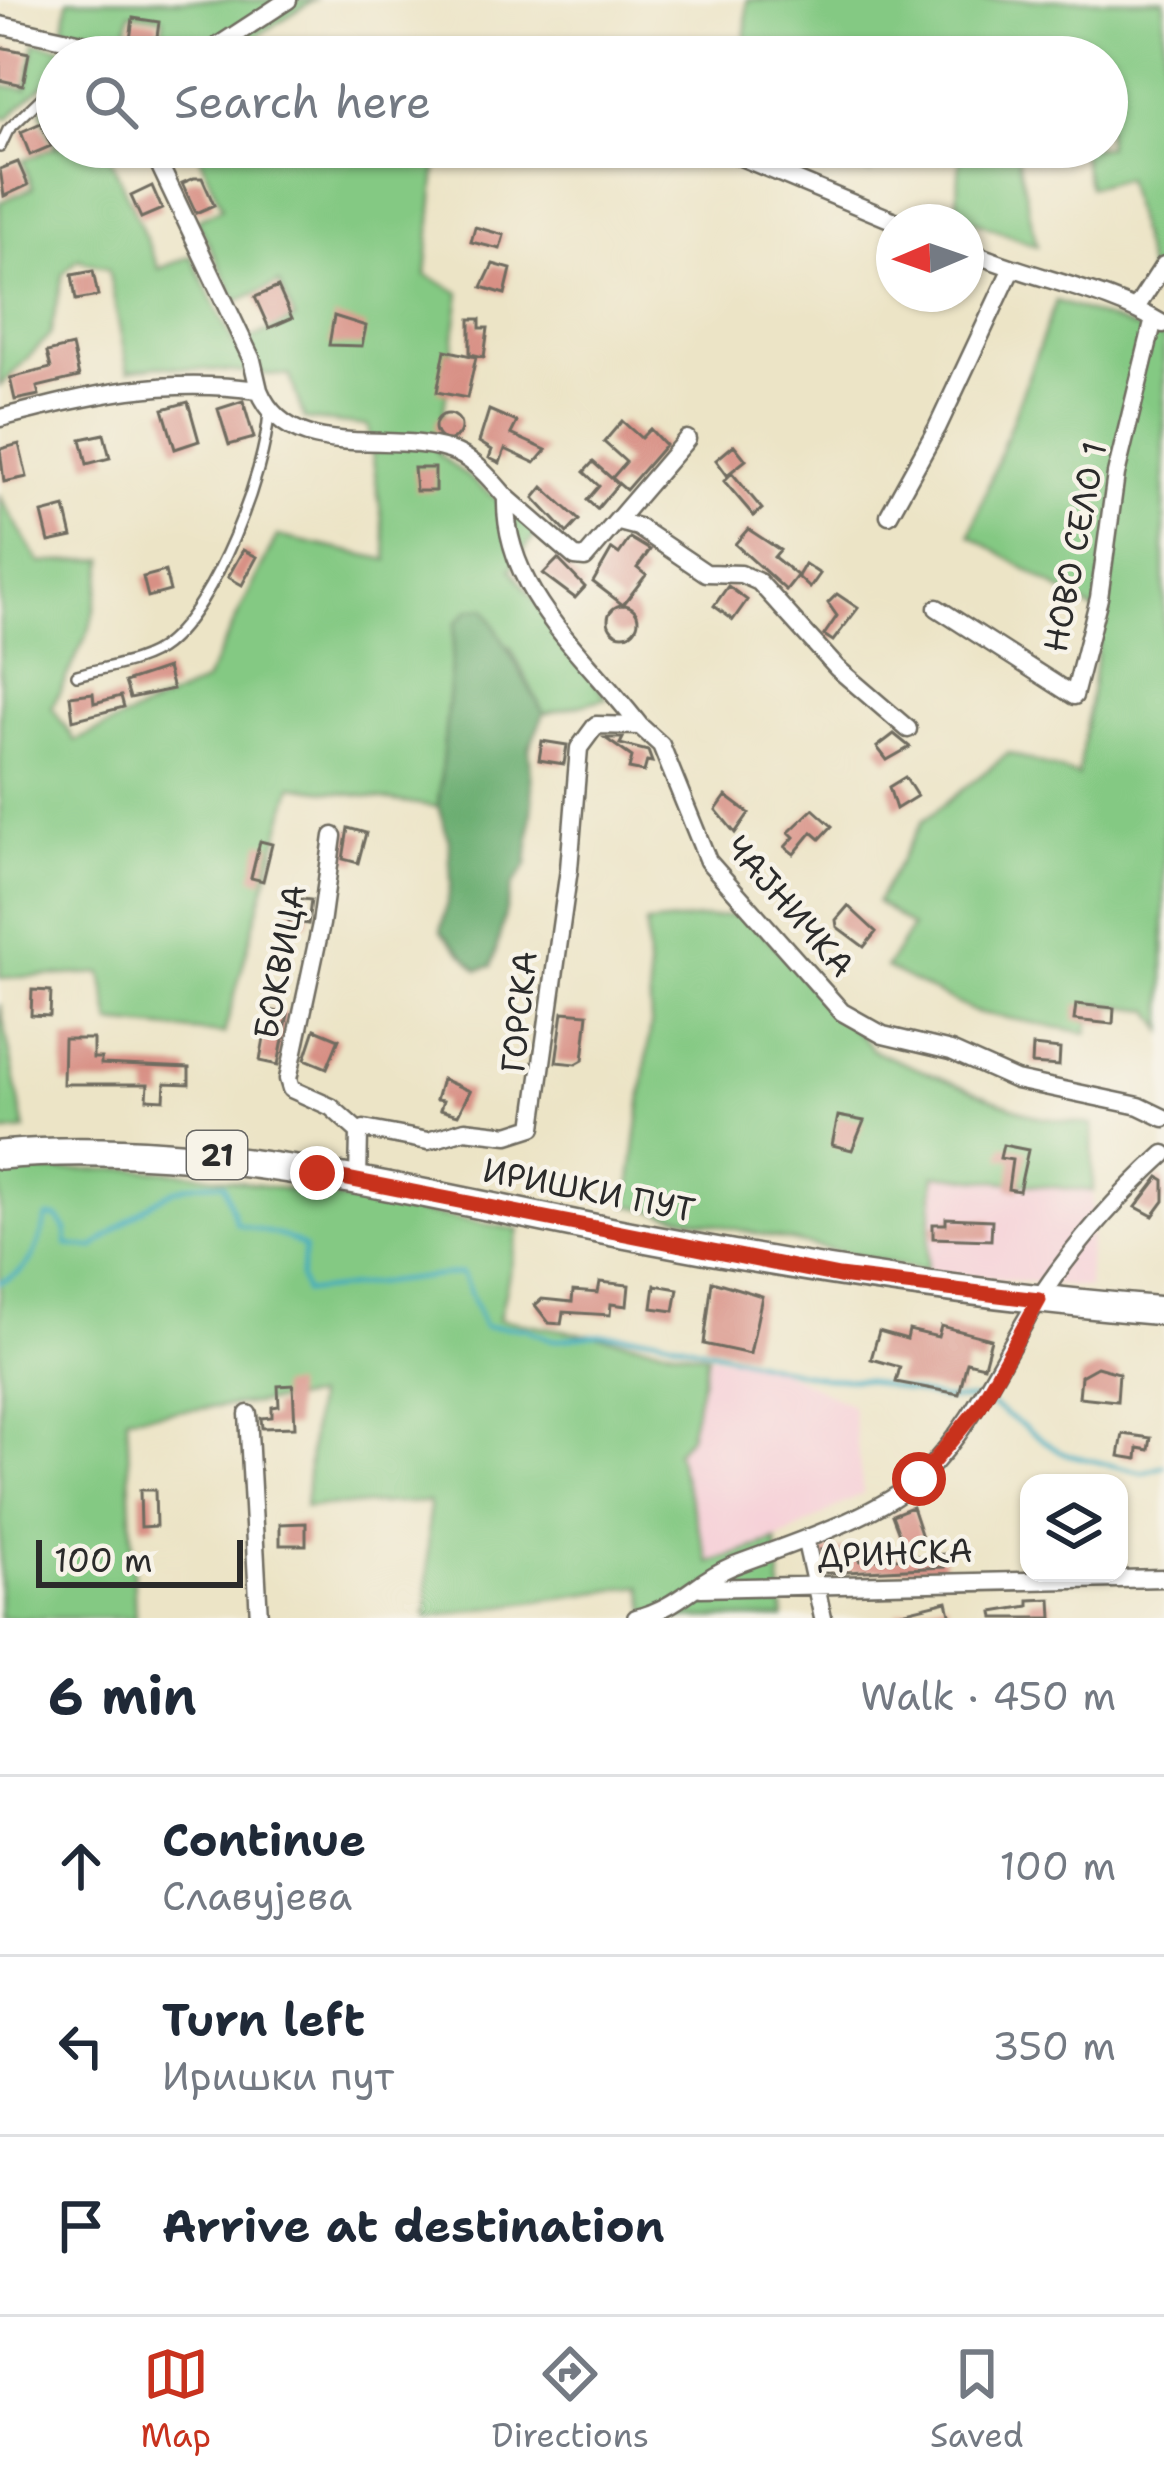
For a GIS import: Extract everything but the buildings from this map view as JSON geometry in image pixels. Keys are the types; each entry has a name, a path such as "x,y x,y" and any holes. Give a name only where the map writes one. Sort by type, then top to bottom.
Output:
{"main road":[{"name":"ИРИШКИ ПУТ","path":"0,1155 97,1149 202,1154 839,1276 1164,1312"}],"street":[{"path":"233,36 288,0"},
{"path":"0,25 44,36"},
{"path":"161,168 252,359 269,412 308,435 452,451 484,472 506,497 581,558 619,523 687,439"},
{"path":"767,168 876,213"},
{"path":"984,258 1136,308 1159,322"},
{"path":"1136,308 1164,265"},
{"path":"889,514 937,428 1011,270"},
{"name":"НОВО СЕЛО 1","path":"937,608 1074,696 1100,598 1116,474 1159,322"},
{"path":"0,418 164,382 260,390"},
{"name":"ЧАЈНИЧКА","path":"506,497 508,546 522,579 640,726 661,745 708,861 842,1012 883,1035 950,1051 1016,1080 1138,1106 1164,1118"},
{"path":"619,523 638,527 706,573 741,574 759,582 837,668 908,729"},
{"name":"ГОРСКА","path":"359,1132 369,1128 428,1141 465,1130 508,1135 533,1127 569,869 579,748 596,725 640,726"},
{"name":"БОКВИЦА","path":"333,836 288,1083 331,1107 359,1132"},
{"path":"358,1181 359,1132"},
{"path":"636,1618 678,1604 727,1568 806,1542 919,1479 980,1406 1039,1300 1097,1223 1164,1154"},
{"path":"248,1414 259,1618"},
{"path":"806,1542 823,1618"},
{"name":"ДРИНСКА","path":"700,1588 1164,1578"}],"lane":[{"path":"0,147 8,130 36,103"},
{"path":"77,675 153,653 180,629 219,563 257,475 269,412"}],"shaded area":[{"path":"935,1174 1093,1191 1088,1288 926,1271"},
{"path":"708,1355 766,1363 852,1405 863,1493 776,1541 709,1564 676,1452 689,1436"}],"green space":[{"path":"68,0 314,0 257,36 162,36 164,18 130,13 125,36 64,28"},
{"path":"747,0 1164,0 1164,275 1149,272 1125,178 1089,187 1085,168 1128,168 1128,36 746,36"},
{"path":"36,43 36,92 7,119 0,116 0,85 26,89"},
{"path":"36,155 36,168 115,168 159,269 191,256 235,346 295,319 279,283 237,301 197,220 222,208 205,168 436,168 426,275 460,293 438,454 538,531 511,569 607,698 544,714 510,647 455,625 438,807 292,786 224,1034 111,1023 102,973 0,978 0,497 40,563 105,559 90,628 52,707 75,741 205,682 277,536 388,560 368,426 304,419 290,376 157,366 128,371 108,269 78,259 63,274 50,335 0,386 0,202 33,188 23,161"},
{"path":"959,168 1020,168 1037,246 984,225 984,204 957,204"},
{"path":"1056,301 1164,338 1164,1031 1151,1010 1094,1003 1087,1033 975,1012 886,968 912,927 877,902 922,822 1009,753 1078,776 1103,616 970,535"},
{"path":"485,608 544,714 529,748 533,802 527,865 512,886 492,966 478,970 441,931 451,884 449,840 438,807 455,624 469,610"},
{"path":"745,914 874,1051 1037,1117 1092,1125 1093,1191 935,1175 926,1271 628,1205 651,1024 646,924"},
{"path":"0,1004 25,1130 0,1133"},
{"path":"133,1169 197,1174 519,1230 499,1319 708,1355 689,1436 676,1452 709,1563 776,1541 784,1618 648,1618 642,1586 427,1617 429,1502 305,1507 315,1397 127,1416 135,1618 0,1618 0,1172"}],"waterway":[{"path":"0,1282 27,1265 47,1217 57,1217 66,1230 67,1245 93,1248 169,1193 186,1186 224,1184 236,1223 305,1248 300,1278 305,1292 462,1273 484,1327 524,1328 553,1340 603,1334 657,1337 823,1378 864,1380 942,1399 976,1399"},
{"path":"987,1402 1062,1453 1143,1473 1164,1466"}],"route":[{"path":"317,1173 839,1276 1039,1300 980,1406 919,1479"}]}
